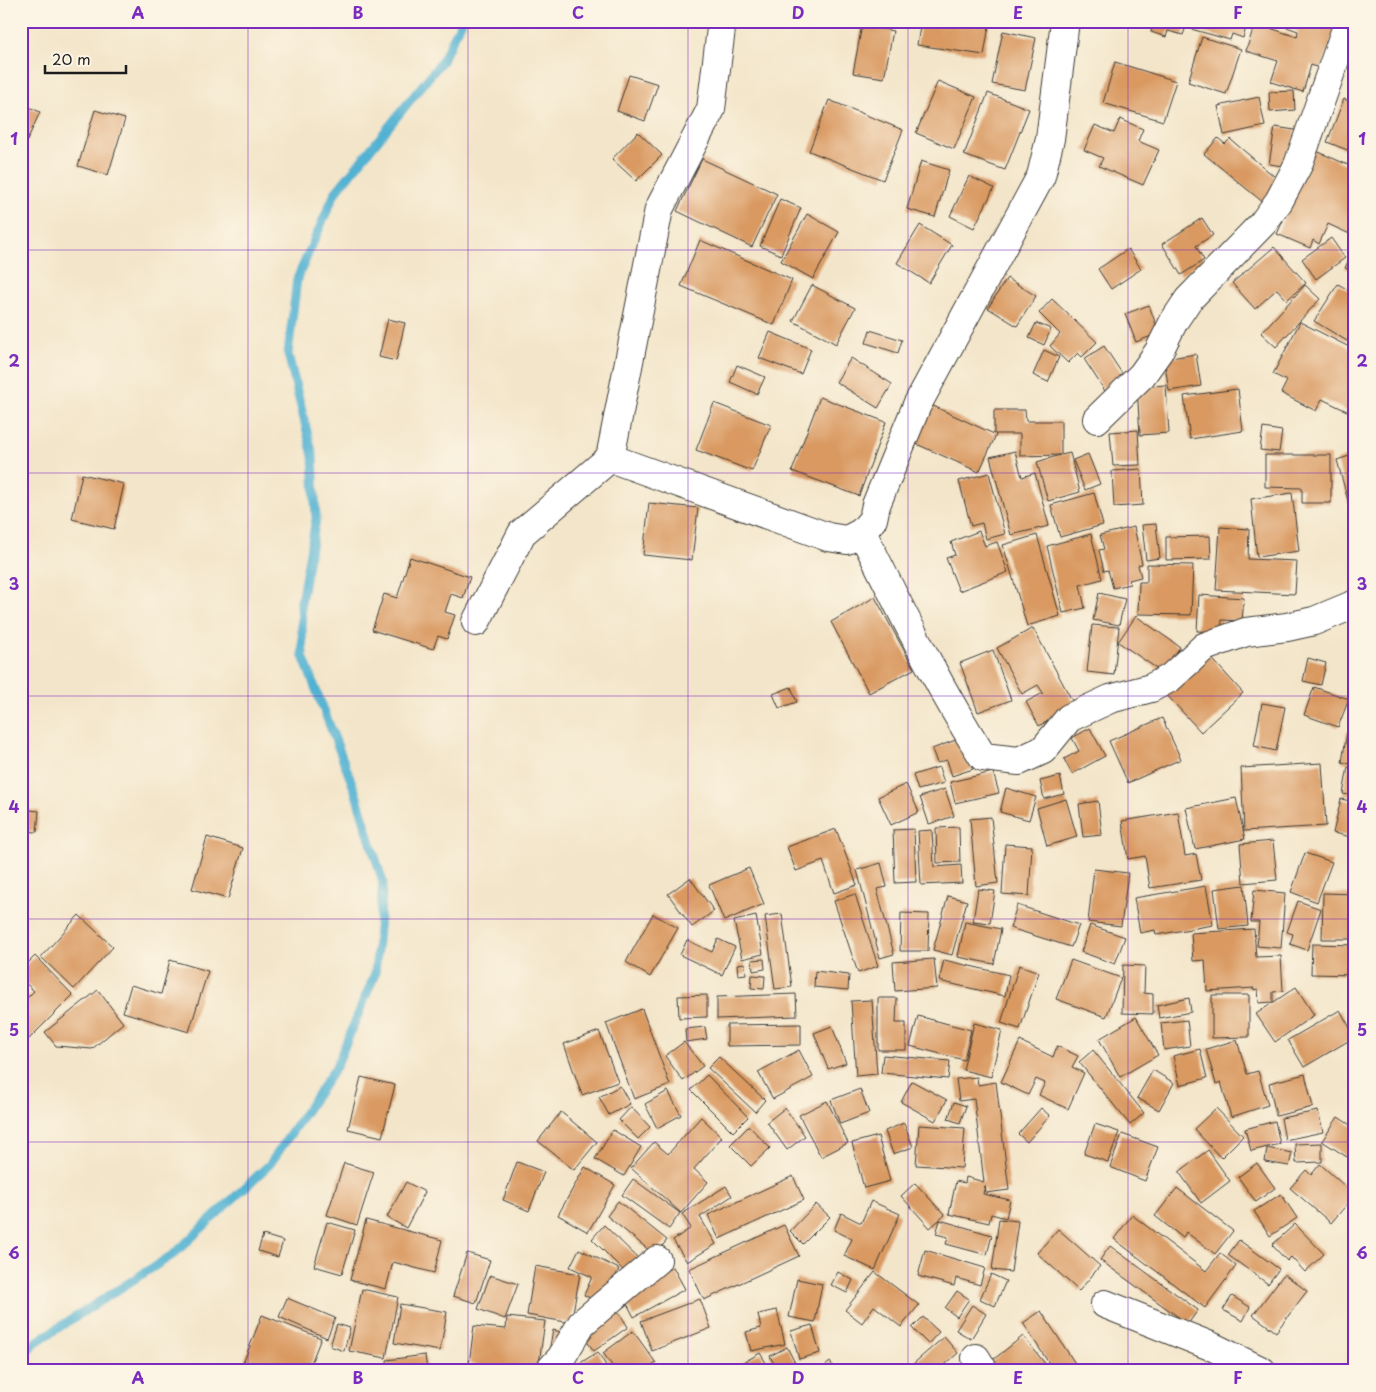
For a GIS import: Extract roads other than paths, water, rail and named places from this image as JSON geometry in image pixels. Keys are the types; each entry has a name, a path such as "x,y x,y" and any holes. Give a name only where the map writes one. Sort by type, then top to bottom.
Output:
{"street":[{"path":"476,622 522,533 610,458 659,210 712,109 722,21"},
{"path":"610,458 828,536 847,540 862,532 873,519 876,506 917,405 1041,176 1050,139 1065,21"},
{"path":"1098,419 1142,375 1160,351 1174,321 1188,300 1264,223 1279,201 1298,165 1350,21"},
{"path":"862,532 923,655 983,757 1019,761 1043,750 1069,718 1110,698 1151,688 1170,678 1204,647 1246,632 1287,627 1314,621 1355,604"},
{"path":"549,1371 562,1358 582,1323 657,1260"},
{"path":"1105,1304 1213,1347 1262,1371"}],"waterway":[{"path":"21,1358 36,1342 174,1254 270,1164 336,1067 375,974 383,882 355,791 303,656 301,602 316,519 313,456 288,354 297,279 335,193 442,61 462,21"}]}
